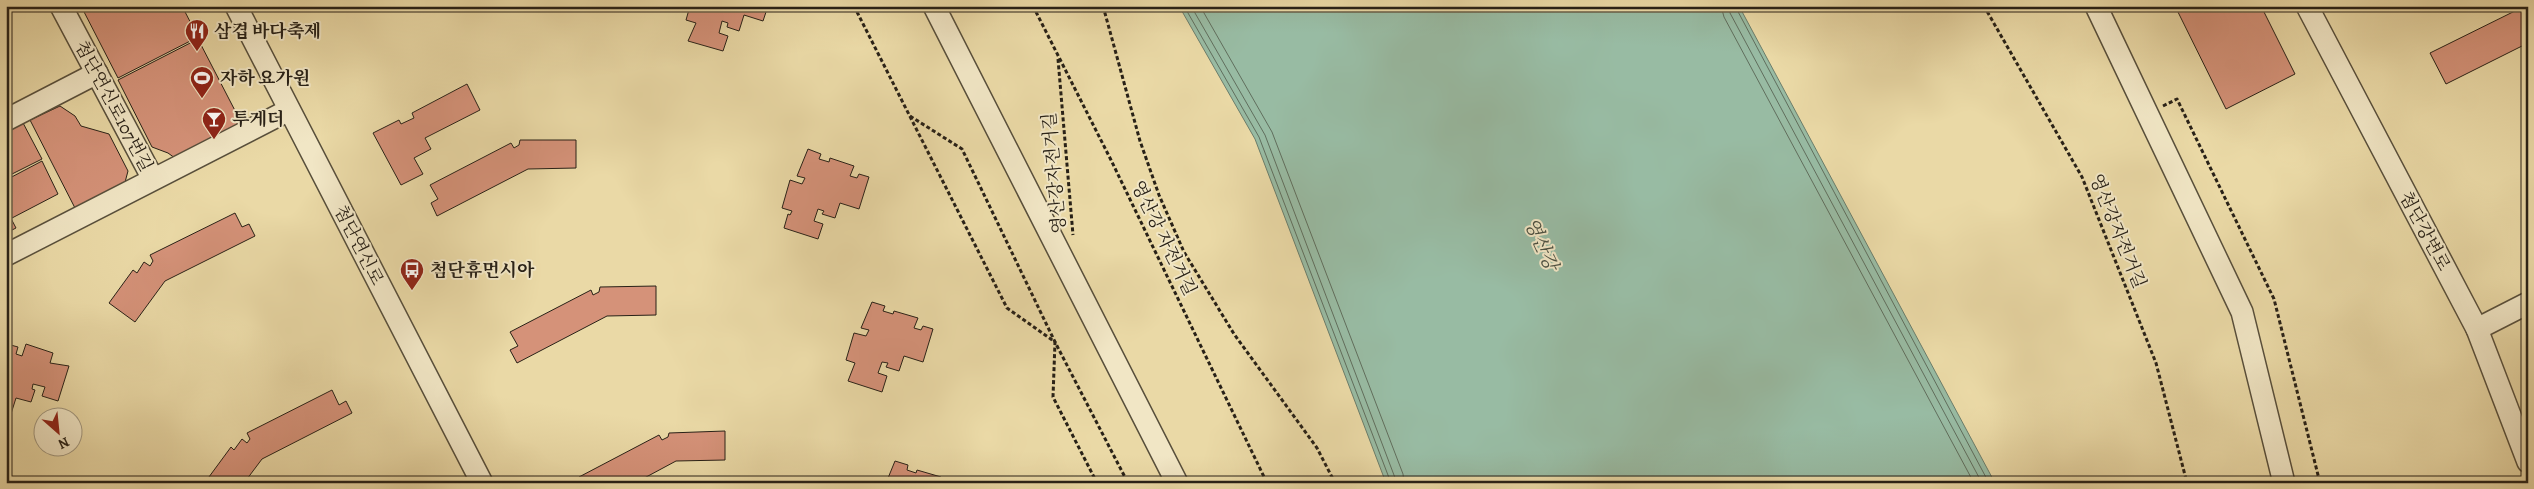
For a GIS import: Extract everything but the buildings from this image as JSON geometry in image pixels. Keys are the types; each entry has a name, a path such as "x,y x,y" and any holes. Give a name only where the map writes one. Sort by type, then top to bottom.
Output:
{"street":[{"name":"첨단연신로107번길","path":"61,6 153,179"},
{"name":"첨단연신로","path":"236,6 482,483"},
{"path":"934,6 1177,483"},
{"path":"2096,6 2242,312 2284,483"},
{"name":"첨단강변로","path":"2306,6 2477,329 2528,462"},
{"path":"6,120 97,73"},
{"name":"첨단연신로107번길","path":"6,255 289,110"},
{"path":"2477,329 2528,303"}],"path":[{"path":"854,6 1007,308 1054,342"},
{"name":"영산강 자전거길","path":"1033,6 1111,160 1267,483"},
{"path":"1103,6 1140,141 1159,195 1184,252 1234,334 1317,448 1335,483"},
{"name":"영산강자전거길","path":"1984,6 2082,177 2156,363 2187,483"},
{"name":"영산강자전거길","path":"1058,56 1074,240"},
{"path":"2148,115 2177,99 2274,300 2320,483"},
{"path":"909,115 962,149 1054,342 1128,483"},
{"path":"1054,342 1053,396 1097,483"}],"water":[{"name":"영산강","path":"1179,6 1739,6 1995,483 1386,483 1255,139"}],"place":[{"name":"삼겹 바다축제","path":"197,52"},
{"name":"자하 요가원","path":"202,99"},
{"name":"투게더","path":"214,140"},
{"name":"첨단휴먼시아","path":"412,291"}]}
